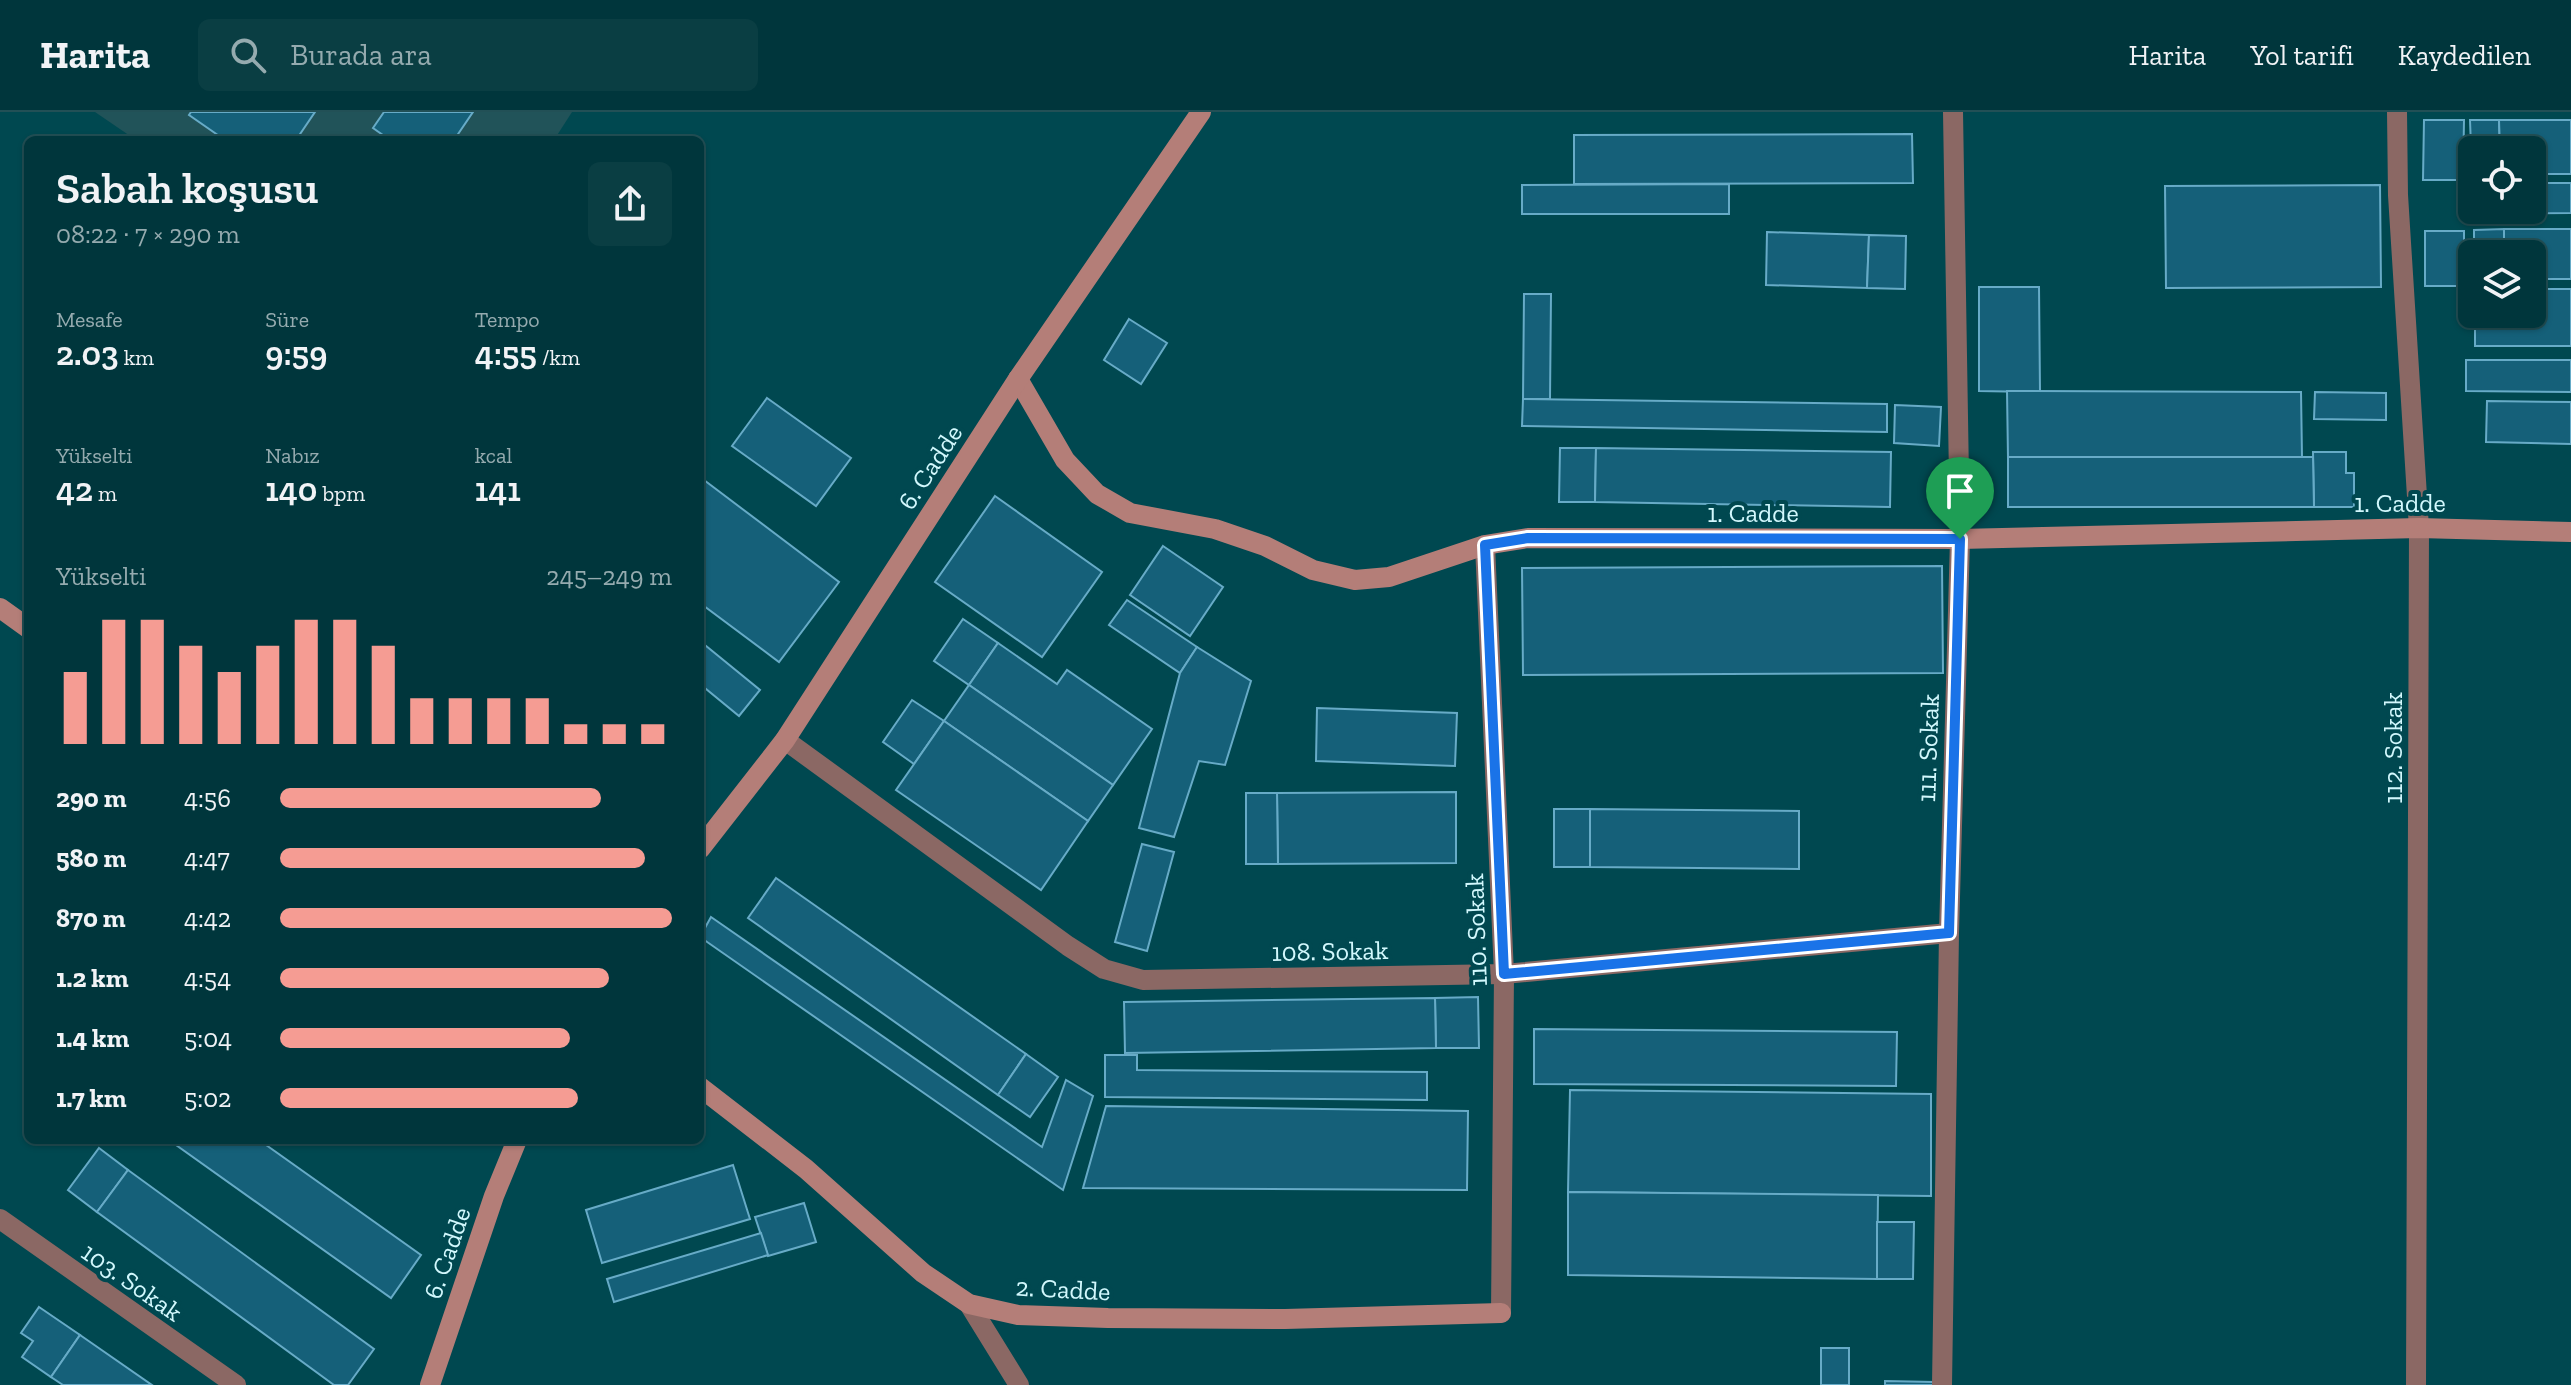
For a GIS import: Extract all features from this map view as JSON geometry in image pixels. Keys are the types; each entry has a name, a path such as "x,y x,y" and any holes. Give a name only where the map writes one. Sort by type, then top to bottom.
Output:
{"street":[{"name":"6. Cadde","path":"704,844 785,740 1018,379 1201,112"},
{"name":"111. Sokak","path":"1942,1385 1949,933 1960,539 1953,112"},
{"name":"112. Sokak","path":"2397,112 2398,195 2419,528 2416,1385"},
{"name":"1. Cadde","path":"1018,379 1065,460 1097,494 1130,513 1215,529 1265,546 1313,570 1355,580 1389,577 1485,545 1528,538 1960,539 2419,528 2571,532"},
{"name":"110. Sokak","path":"1485,545 1504,974 1501,1313"},
{"path":"0,608 24,625"},
{"name":"108. Sokak","path":"785,740 1104,969 1143,980 1504,974 1949,933"},
{"name":"2. Cadde","path":"704,1090 806,1169 923,1273 969,1304 1018,1315 1108,1318 1285,1319 1501,1313"},
{"name":"6. Cadde","path":"430,1385 494,1196 515,1144"},
{"name":"103. Sokak","path":"0,1219 236,1385"},
{"path":"969,1304 1019,1385"}],"shaded area":[{"path":"95,112 572,112 557,136 130,136"}],"building":[{"path":"191,112 315,112 299,136 219,136 189,115"},
{"path":"384,112 473,112 457,136 384,136 373,128"},
{"path":"2424,120 2464,120 2464,136 2458,136 2458,180 2423,180"},
{"path":"2470,120 2499,120 2500,136 2471,136"},
{"path":"2499,120 2571,120 2571,174 2546,174 2546,136 2500,136"},
{"path":"1912,134 1913,183 1574,184 1574,135"},
{"path":"2546,183 2571,183 2571,213 2546,213"},
{"path":"1729,184 1729,214 1522,214 1522,185"},
{"path":"2380,185 2381,287 2166,288 2165,186"},
{"path":"2504,229 2504,240 2474,240 2474,230"},
{"path":"2504,229 2571,229 2571,279 2546,279 2546,240 2504,240"},
{"path":"2425,231 2464,231 2464,240 2458,240 2458,286 2425,286"},
{"path":"1767,232 1869,235 1867,288 1766,285"},
{"path":"1869,235 1906,236 1905,289 1867,288"},
{"path":"1979,287 2039,287 2040,392 1979,391"},
{"path":"2546,289 2571,289 2571,346 2475,346 2475,328 2546,328"},
{"path":"1524,294 1551,294 1550,399 1523,399"},
{"path":"1129,319 1167,343 1141,384 1104,360"},
{"path":"2466,360 2571,360 2571,392 2466,391"},
{"path":"2007,391 2301,392 2302,457 2008,457"},
{"path":"2315,392 2386,393 2386,420 2314,419"},
{"path":"767,398 851,458 816,506 732,446"},
{"path":"1523,399 1887,404 1887,432 1522,426"},
{"path":"2487,401 2571,402 2571,444 2486,442"},
{"path":"1895,405 1941,407 1939,446 1894,443"},
{"path":"1560,448 1596,448 1595,502 1559,502"},
{"path":"1596,448 1891,452 1890,507 1595,502"},
{"path":"2313,452 2346,452 2346,473 2354,473 2354,507 2314,507"},
{"path":"2008,457 2313,457 2314,507 2008,507"},
{"path":"704,480 839,582 779,662 704,606"},
{"path":"995,496 1102,572 1042,657 935,582"},
{"path":"1163,546 1223,587 1190,636 1130,595"},
{"path":"1942,566 1943,673 1523,675 1522,568"},
{"path":"1127,600 1197,647 1180,673 1109,625"},
{"path":"963,619 998,643 969,685 934,661"},
{"path":"998,643 1057,684 1067,670 1152,729 1113,785 969,685"},
{"path":"704,644 760,690 739,716 704,687"},
{"path":"1197,647 1251,681 1225,765 1199,761 1174,837 1139,828 1180,673"},
{"path":"969,685 1113,785 1088,821 944,721"},
{"path":"912,700 944,721 914,764 883,742"},
{"path":"1317,708 1457,713 1455,766 1316,761"},
{"path":"944,721 1088,821 1041,890 896,790"},
{"path":"1456,792 1456,863 1278,864 1277,793"},
{"path":"1246,793 1277,793 1278,864 1246,864"},
{"path":"1554,809 1590,809 1590,867 1554,867"},
{"path":"1590,809 1799,811 1799,869 1590,867"},
{"path":"1142,844 1174,852 1147,951 1115,942"},
{"path":"776,878 1026,1054 998,1095 748,918"},
{"path":"711,917 1042,1147 1066,1080 1093,1096 1063,1190 704,940 704,930"},
{"path":"1478,997 1479,1048 1436,1048 1435,998"},
{"path":"1435,998 1436,1048 1125,1053 1124,1002"},
{"path":"1534,1029 1897,1032 1896,1086 1534,1084"},
{"path":"1026,1054 1058,1077 1030,1117 998,1095"},
{"path":"1105,1055 1137,1055 1137,1070 1427,1072 1427,1100 1105,1097"},
{"path":"1570,1090 1931,1094 1931,1196 1568,1192"},
{"path":"1106,1106 1468,1111 1467,1190 1083,1188"},
{"path":"175,1144 265,1144 421,1255 391,1298"},
{"path":"99,1148 128,1170 97,1212 68,1190"},
{"path":"733,1165 750,1219 602,1263 586,1210"},
{"path":"128,1170 374,1349 348,1385 334,1385 97,1212"},
{"path":"1568,1192 1878,1195 1877,1279 1568,1275"},
{"path":"804,1203 816,1242 768,1256 755,1217"},
{"path":"1877,1222 1914,1222 1913,1279 1877,1279"},
{"path":"761,1233 768,1255 614,1302 607,1279"},
{"path":"39,1307 80,1335 51,1377 22,1357 33,1341 21,1333"},
{"path":"80,1335 152,1385 63,1385 51,1377"},
{"path":"1821,1348 1849,1348 1849,1385 1821,1385"},
{"path":"1885,1381 1933,1382 1933,1385 1885,1385"}],"route":[{"path":"1528,538 1960,539 1949,933 1504,974 1485,545 1528,538"}]}
